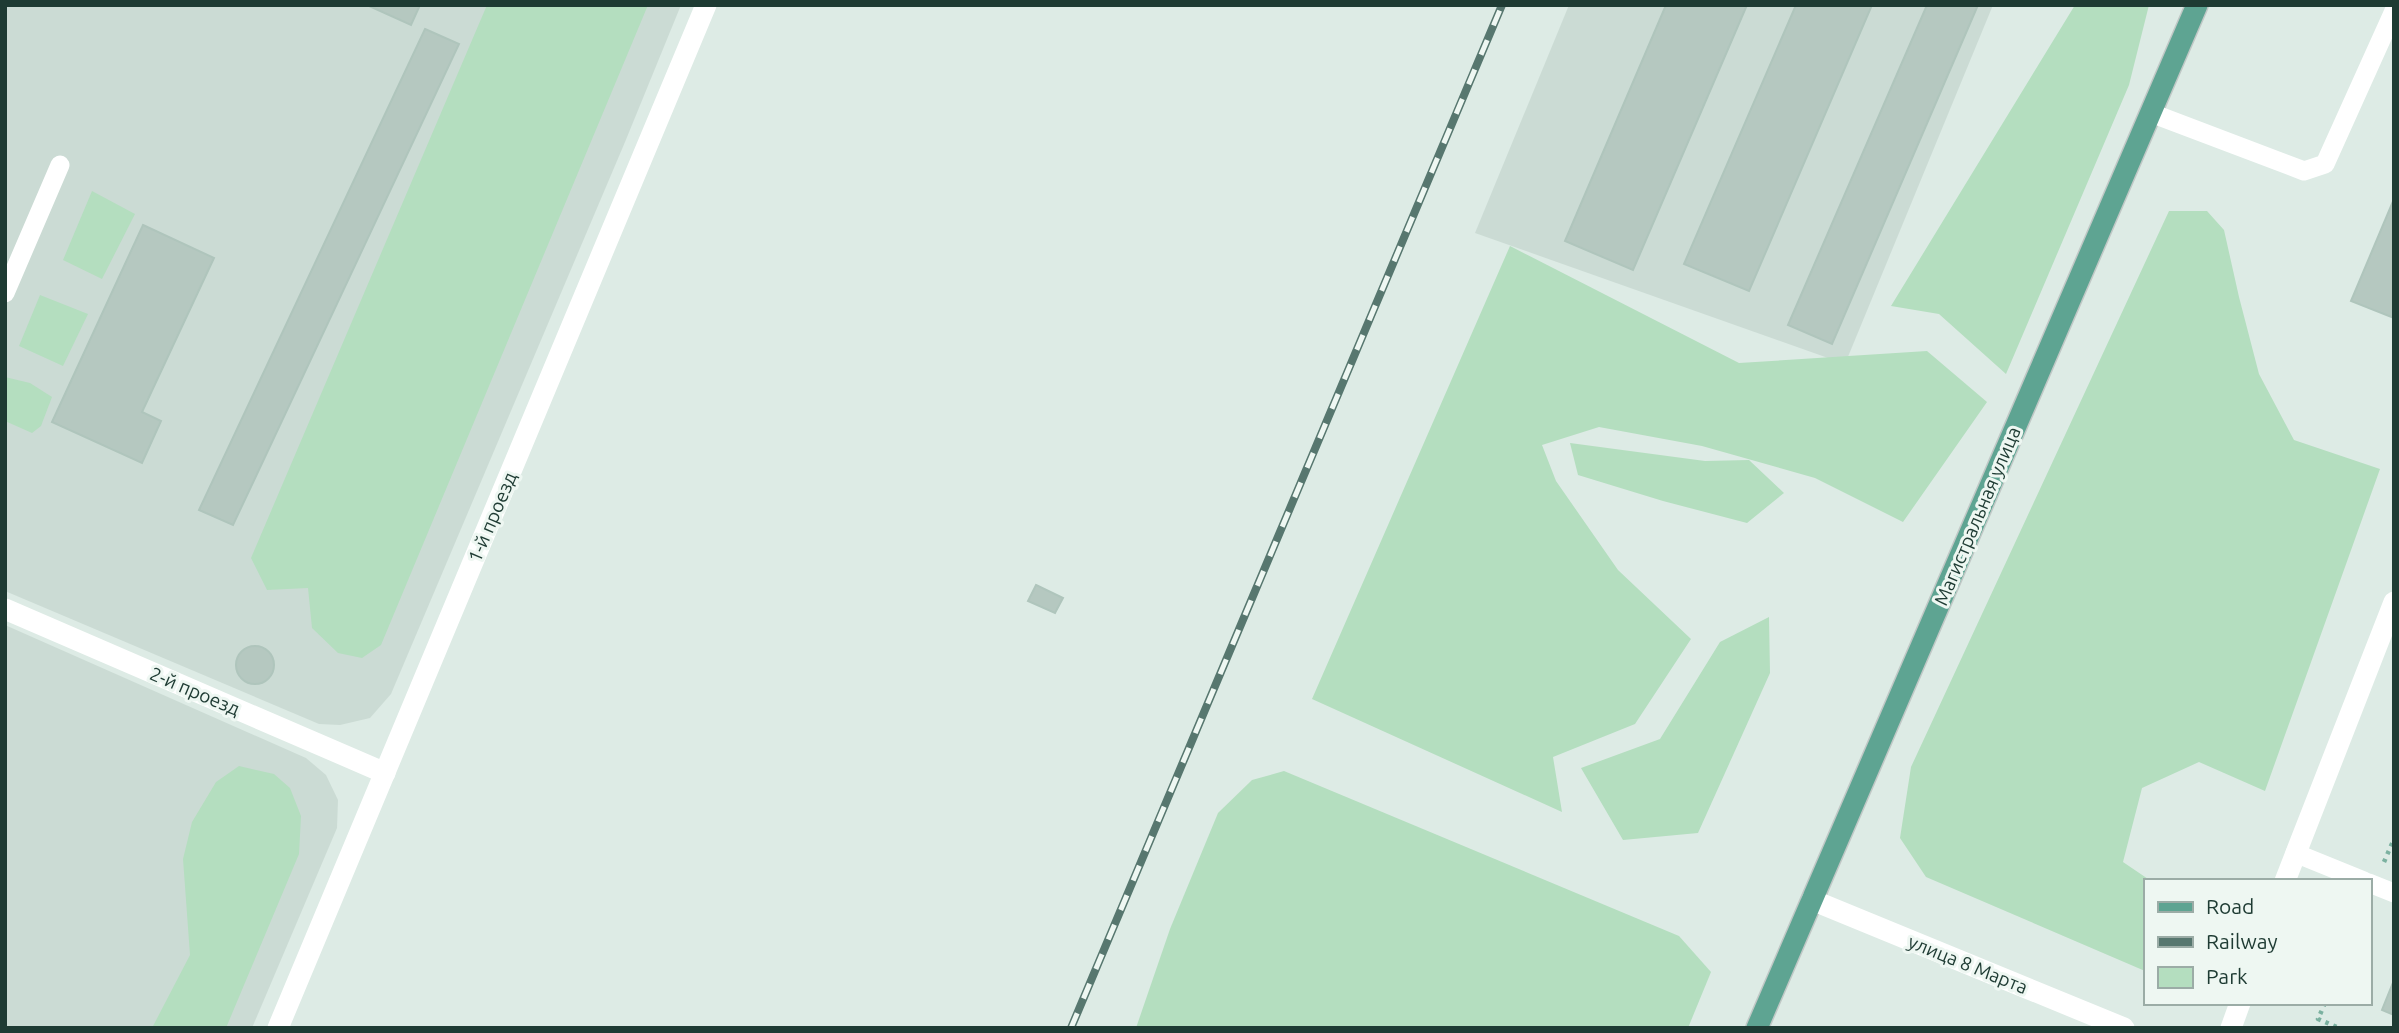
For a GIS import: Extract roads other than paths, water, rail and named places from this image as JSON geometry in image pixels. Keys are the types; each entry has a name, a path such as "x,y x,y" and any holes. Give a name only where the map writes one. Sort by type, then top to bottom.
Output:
{"main road":[{"name":"Магистральная улица","path":"1757,1028 2197,5"}],"street":[{"name":"1-й проезд","path":"278,1028 706,5"},
{"path":"2286,879 2394,601"},
{"name":"2-й проезд","path":"5,609 385,773"},
{"name":"улица 8 Марта","path":"1812,900 2123,1028"},
{"path":"2231,1028 2239,1005"}],"lane":[{"path":"2151,113 2304,171 2325,164 2394,11"},
{"path":"5,293 60,165"},
{"path":"2295,853 2359,879"},
{"path":"2371,884 2394,892"}],"railway":[{"path":"1071,1028 1502,5"}]}
